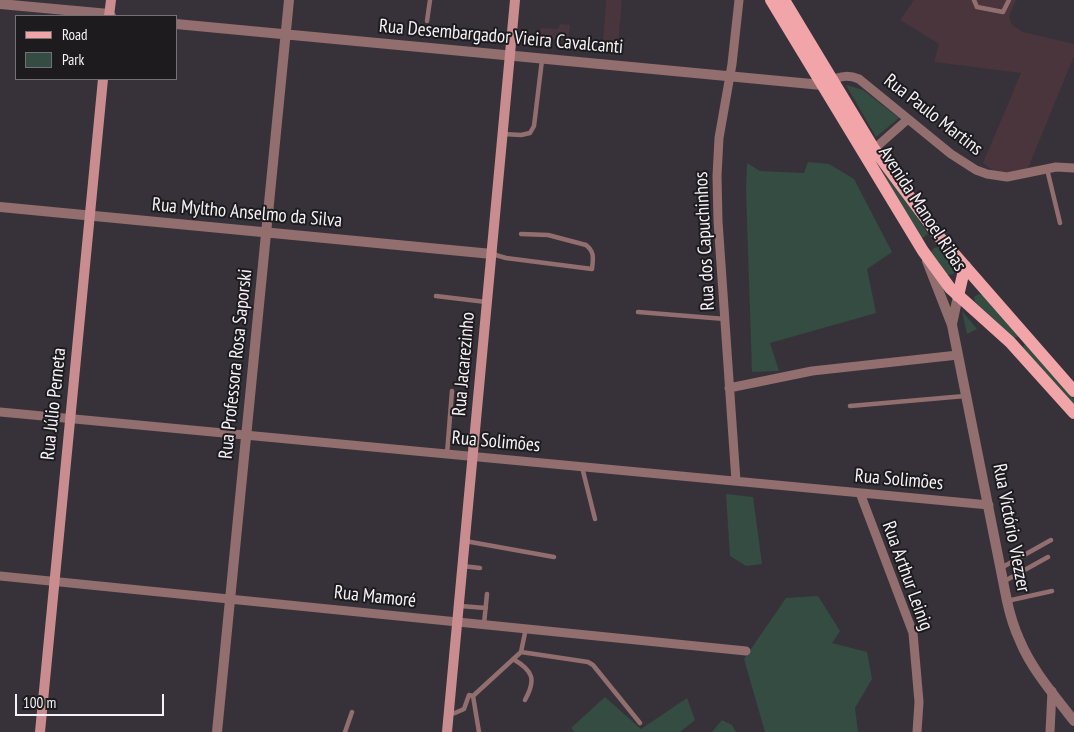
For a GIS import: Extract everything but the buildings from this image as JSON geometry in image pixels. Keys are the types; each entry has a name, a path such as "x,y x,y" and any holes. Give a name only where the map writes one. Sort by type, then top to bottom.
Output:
{"main road":[{"path":"110,0 110,15"},
{"name":"Rua Jacarezinho","path":"447,732 515,0"},
{"name":"Avenida Manoel Ribas","path":"771,0 874,149 941,239 1074,390"},
{"name":"Avenida Manoel Ribas","path":"784,0 827,82 923,251 942,279 1019,351 1074,413"},
{"name":"Rua Júlio Perneta","path":"40,732 103,80"},
{"path":"923,251 927,246 941,239"},
{"path":"958,296 965,266"}],"street":[{"name":"Rua Professora Rosa Saporski","path":"217,732 289,0"},
{"name":"Rua dos Capuchinhos","path":"736,481 718,221 717,176 719,138 730,76 739,0"},
{"path":"0,4 110,15"},
{"name":"Rua Desembargador Vieira Cavalcanti","path":"178,24 730,76 827,82"},
{"name":"Rua Paulo Martins","path":"827,82 844,76 859,80 963,162 987,174 1007,176 1046,169 1074,168"},
{"path":"874,149 908,119"},
{"name":"Rua Myltho Anselmo da Silva","path":"0,207 492,254"},
{"name":"Rua Victório Viezzer","path":"923,251 952,325 1007,601 1020,643 1035,668 1074,721"},
{"name":"Rua Victório Viezzer","path":"952,325 958,296"},
{"path":"729,388 812,371 958,355"},
{"name":"Rua Solimões","path":"0,412 988,505"},
{"name":"Rua Arthur Leinig","path":"860,493 913,633 919,702 917,732"},
{"name":"Rua Mamoré","path":"0,576 746,651"},
{"path":"1050,732 1052,692"}],"lane":[{"path":"427,20 430,0"},
{"path":"974,0 977,7 1003,12 1009,0"},
{"path":"503,134 521,136 530,132 534,126 543,58"},
{"path":"1046,169 1060,223"},
{"path":"492,254 506,258 592,269 593,254 586,245 548,235 521,234"},
{"path":"436,296 487,302"},
{"path":"638,312 725,319"},
{"path":"447,454 452,391"},
{"path":"850,406 966,396"},
{"path":"582,467 595,519"},
{"path":"465,540 554,557"},
{"path":"1001,568 1051,540"},
{"path":"1003,582 1048,557"},
{"path":"462,566 480,568"},
{"path":"1007,601 1052,591"},
{"path":"484,624 487,594"},
{"path":"459,606 486,608"},
{"path":"449,714 464,709 469,695 473,696 520,652 526,628"},
{"path":"520,652 588,662 593,665 640,724"},
{"path":"513,659 523,665 529,672 532,680 532,688 524,700"},
{"path":"473,696 479,732"},
{"path":"345,732 352,712"}],"shaded area":[{"path":"606,0 622,0 618,45 603,44"},
{"path":"914,0 1016,0 1009,16 1012,25 1023,32 1074,44 1074,56 1028,168 1007,173 995,172 983,163 1021,73 934,62 939,44 900,20"},
{"path":"560,24 570,25 568,40 540,39 541,28 558,29"}],"green space":[{"path":"846,85 863,90 899,118 876,137"},
{"path":"846,111 928,234 921,239"},
{"path":"808,162 829,164 854,179 892,252 867,269 876,313 770,343 779,371 752,372 746,189 747,163 760,171 804,173"},
{"path":"939,247 957,266 953,274 946,274 930,253 934,248"},
{"path":"979,294 984,296 1018,337 1013,338 975,302 974,297"},
{"path":"962,311 977,329 967,334"},
{"path":"1024,345 1074,399 1074,405 1023,348"},
{"path":"726,494 753,497 762,564 746,566 730,556"},
{"path":"818,596 840,631 832,643 867,652 872,679 855,708 858,732 765,732 744,659 786,598"},
{"path":"605,697 641,729 687,698 695,720 680,732 575,732 571,728"},
{"path":"722,720 732,725 736,732 712,732"}]}
